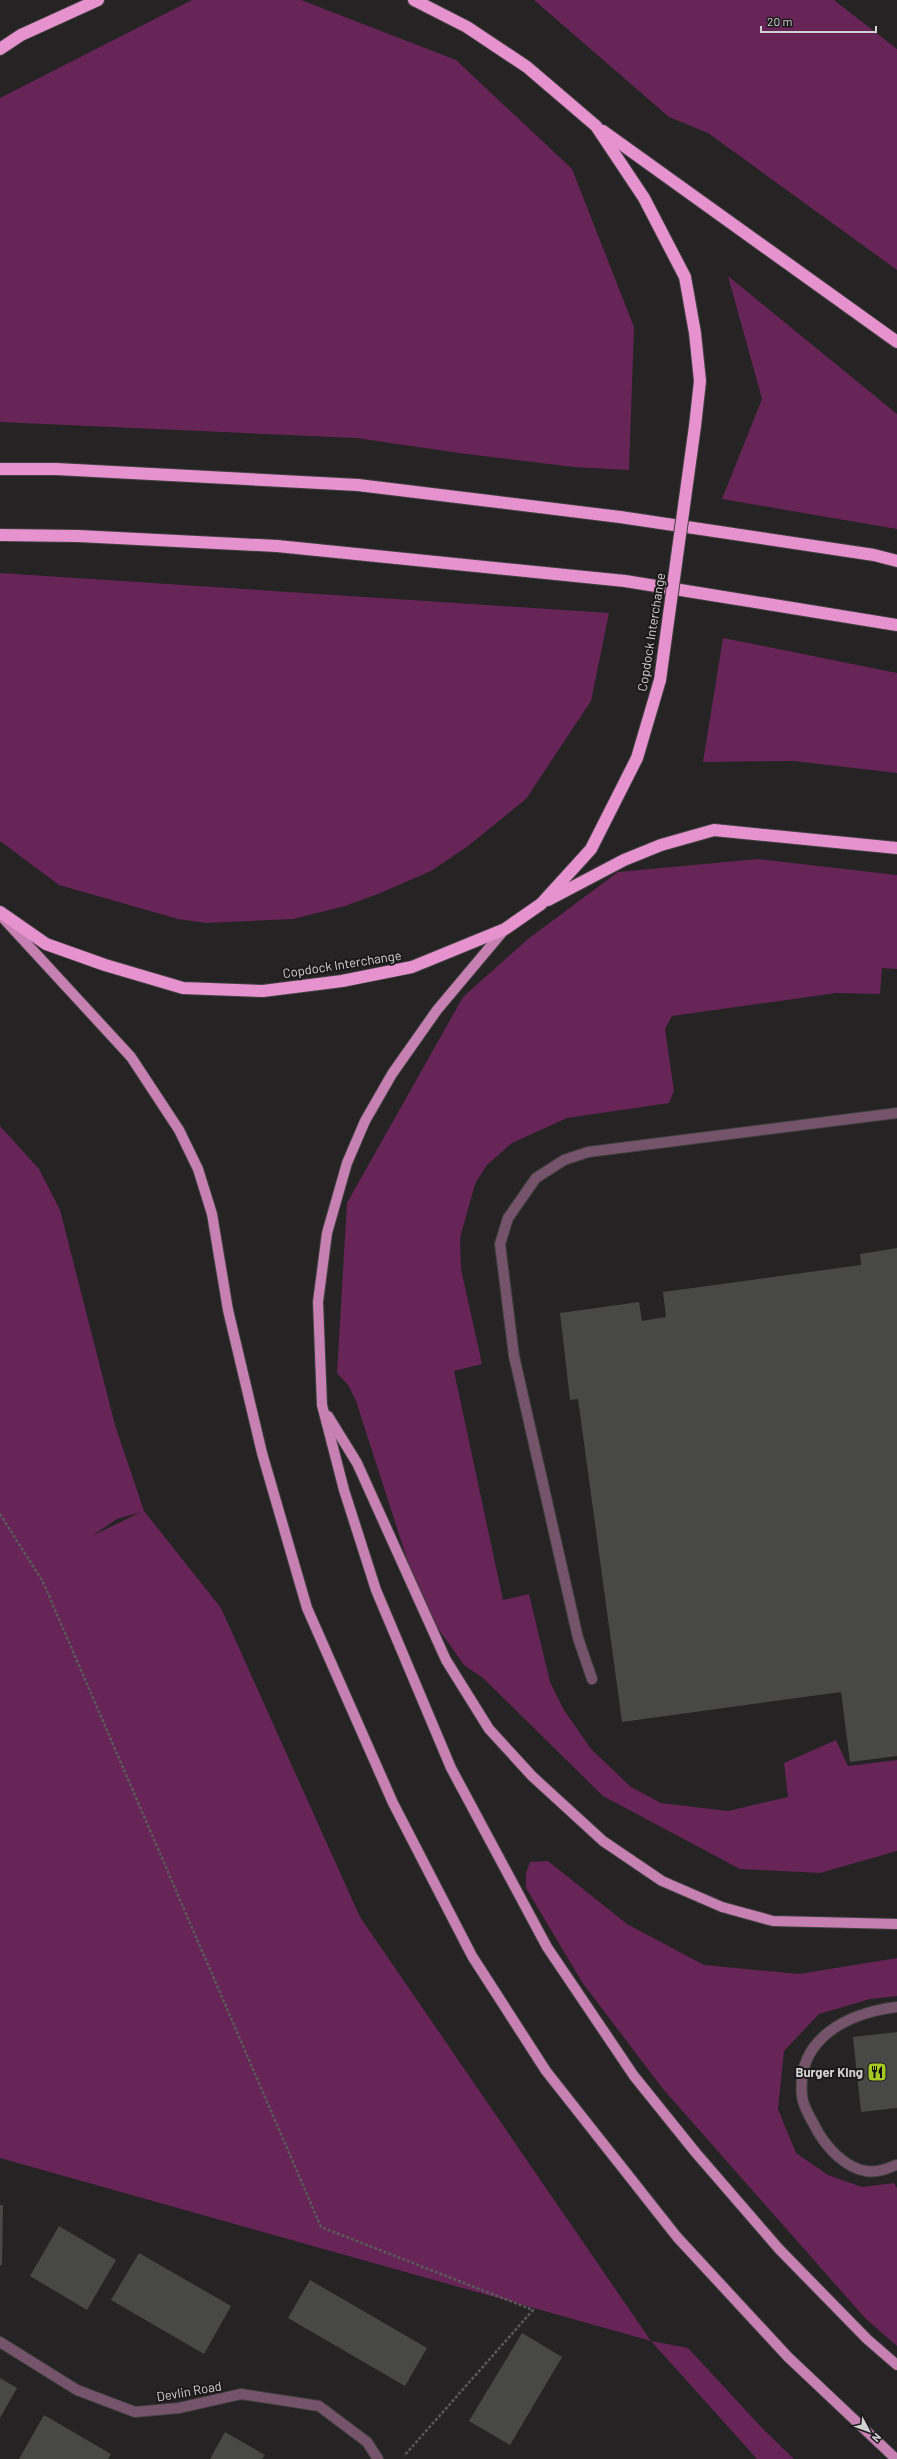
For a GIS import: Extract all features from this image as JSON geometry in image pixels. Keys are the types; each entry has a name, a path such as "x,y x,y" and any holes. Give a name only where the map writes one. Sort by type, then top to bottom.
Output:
{"highway":[{"path":"0,50 21,35 98,0"},
{"name":"Copdock Interchange","path":"0,913 46,944 112,967 183,988 263,991 342,981 412,967 505,929 541,904 591,849 638,758 660,680 700,380 695,334 685,277 644,198 596,126 527,68 467,27 414,0"},
{"path":"596,126 897,342"},
{"path":"0,469 56,469 358,485 620,517 874,555 897,561"},
{"path":"0,536 78,536 277,546 633,582 897,625"},
{"path":"541,904 624,860 661,844 714,830 897,848"}],"main road":[{"path":"0,913 131,1057 179,1130 198,1169 212,1214 228,1310 262,1453 307,1608 393,1803 472,1956 546,2071 677,2237 788,2357 896,2459"},
{"path":"505,929 437,1010 392,1074 365,1120 347,1163 327,1233 318,1302 322,1406 344,1490 379,1598 451,1768 547,1947 634,2076 696,2153 780,2249 867,2339 897,2365"},
{"path":"322,1406 357,1463 446,1660 489,1729 532,1776 602,1841 662,1881 722,1907 773,1921 897,1924"}],"street":[{"path":"592,1679 578,1638 514,1356 500,1244 508,1218 536,1178 564,1160 588,1152 897,1113"},
{"path":"896,2165 884,2170 866,2171 847,2163 826,2146 802,2097 807,2058 824,2033 853,2019 897,2007"},
{"name":"Devlin Road","path":"0,2342 77,2390 135,2412 179,2408 241,2394 319,2406 367,2442 378,2459"}],"path":[{"path":"0,1514 44,1582 321,2227 533,2310 401,2459"}],"shaded area":[{"path":"192,0 301,0 456,60 572,169 634,327 629,470 574,467 466,454 356,438 0,422 0,98"},
{"path":"534,0 834,0 897,49 897,270 708,133 669,117"},
{"path":"728,276 897,414 897,529 722,499 762,399"},
{"path":"0,573 609,613 591,701 526,799 468,846 431,871 378,894 345,906 293,919 206,923 178,919 59,885 0,841"},
{"path":"723,638 897,673 897,773 794,761 703,762"},
{"path":"758,859 897,875 897,969 882,968 880,994 836,993 672,1016 665,1029 674,1091 669,1103 567,1118 512,1143 487,1165 475,1184 460,1238 461,1269 482,1364 454,1371 503,1600 529,1594 550,1682 564,1710 591,1749 631,1787 661,1803 728,1811 788,1797 784,1763 836,1740 848,1766 897,1760 897,1851 820,1873 740,1869 603,1796 483,1678 464,1665 430,1617 417,1590 356,1401 348,1385 337,1373 347,1203 463,997 528,939 618,872"},
{"path":"0,1126 39,1169 60,1210 115,1425 144,1511 221,1608 360,1917 651,2341 0,2158","holes":["141,1512 92,1536 117,1519"]},
{"path":"548,1861 627,1924 704,1965 799,1974 897,1958 897,1996 870,1999 819,2014 784,2051 778,2109 796,2153 828,2175 862,2187 894,2183 897,2188 897,2346 865,2318 663,2089 582,1982 526,1888 526,1873 530,1862"},
{"path":"651,2341 688,2348 763,2429 794,2459 757,2459"}],"building":[{"path":"897,1248 897,1756 850,1762 841,1692 622,1722 578,1399 570,1400 560,1313 639,1302 642,1321 666,1317 663,1292 861,1265 860,1254"},
{"name":"Burger King","path":"897,2032 897,2108 861,2112 853,2037"},
{"path":"0,2205 3,2205 2,2265 0,2265"},
{"path":"59,2226 116,2260 87,2310 30,2276"},
{"path":"139,2253 231,2306 204,2354 111,2300"},
{"path":"310,2280 427,2348 405,2386 288,2318"},
{"path":"522,2333 562,2357 510,2445 469,2421"},
{"path":"0,2378 17,2388 0,2418"},
{"path":"44,2415 111,2454 108,2459 19,2459"},
{"path":"225,2432 265,2455 262,2459 210,2459"}],"place":[{"name":"Burger King","path":"877,2072"}]}
